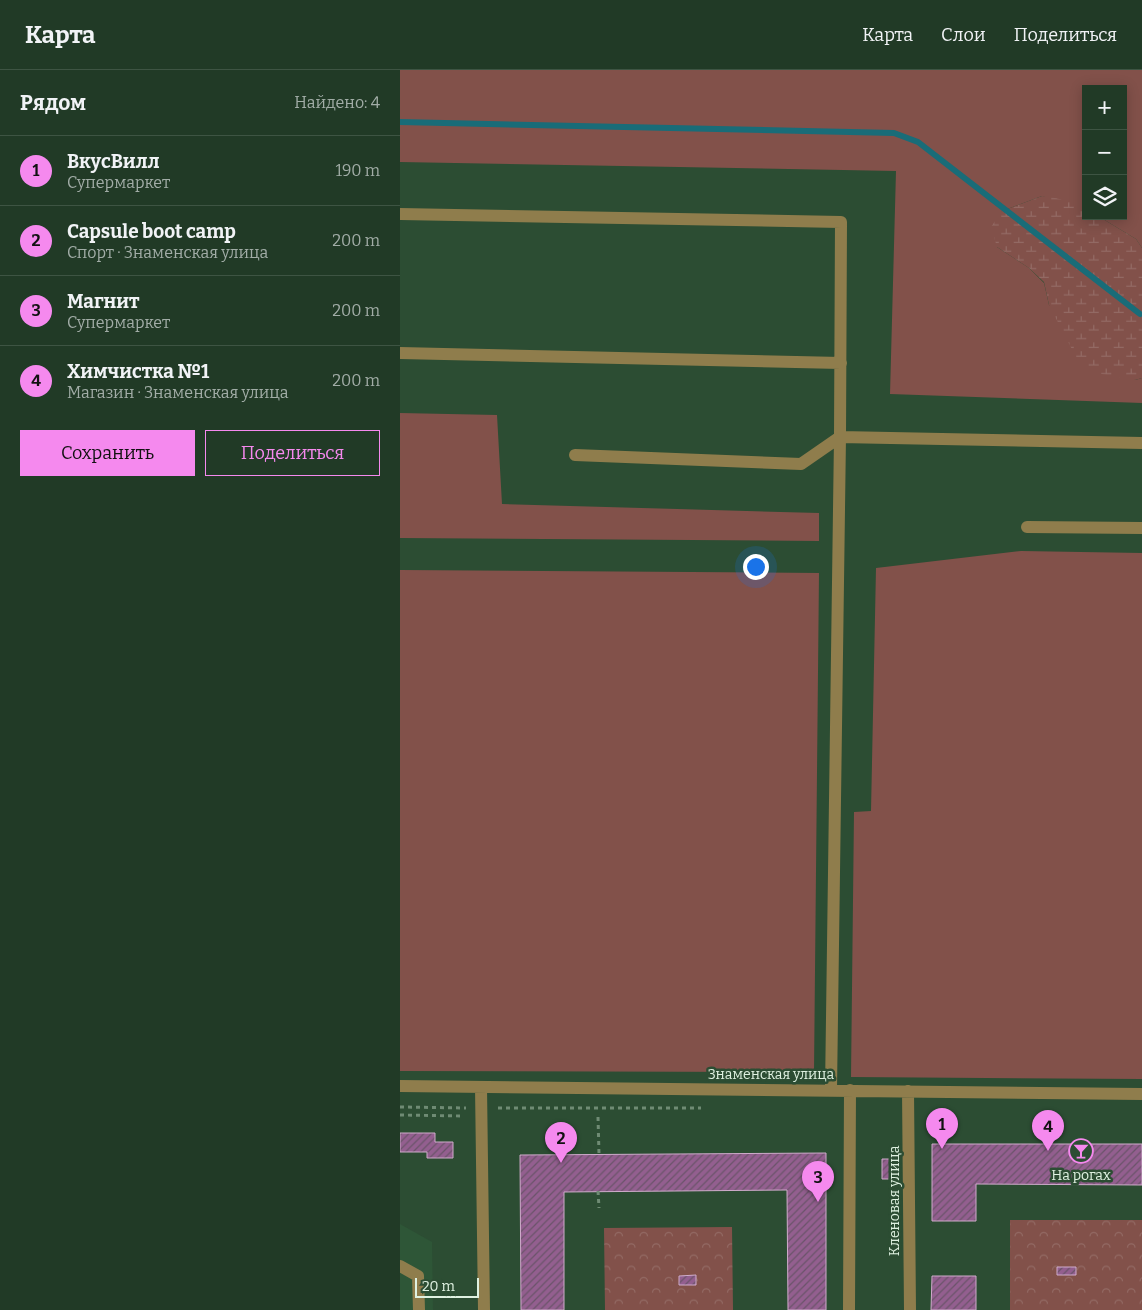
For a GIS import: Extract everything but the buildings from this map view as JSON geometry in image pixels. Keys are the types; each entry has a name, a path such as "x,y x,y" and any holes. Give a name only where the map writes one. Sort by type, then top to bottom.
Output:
{"street":[{"path":"400,214 841,222 841,363 831,1090"},
{"path":"400,354 841,363"},
{"path":"575,455 800,464 840,437 1142,443"},
{"path":"1027,527 1142,528"},
{"name":"Знаменская улица","path":"400,1086 1142,1094"},
{"path":"481,1087 476,1112 484,1310"},
{"path":"849,1310 850,1090"},
{"name":"Кленовая улица","path":"908,1092 910,1310"},
{"path":"400,1266 418,1276 419,1310"}],"path":[{"path":"400,1107 476,1112"},
{"path":"400,1115 710,1108"},
{"path":"598,1117 598,1154"},
{"path":"598,1191 599,1208"}],"shaded area":[{"path":"400,1224 432,1242 433,1310 400,1310"}],"green space":[{"path":"400,70 1142,70 1142,248 1136,239 1105,220 1127,220 1127,85 1082,85 1082,208 1042,196 1002,211 997,247 1029,268 1044,283 1049,305 1135,380 1142,378 1142,403 890,394 896,171 400,162"},
{"path":"1042,196 1065,200 1082,207 1082,220 1105,220 1136,239 1142,248 1142,378 1135,380 1096,373 1077,359 1049,305 1044,282 1029,268 997,247 991,227 1002,211"},
{"path":"400,413 497,415 502,504 819,513 819,541 400,538"},
{"path":"1021,551 1142,553 1142,1079 851,1077 854,812 871,811 876,568"},
{"path":"400,570 819,573 814,1072 400,1071"},
{"path":"1010,1220 1142,1220 1142,1310 1010,1310"},
{"path":"732,1227 733,1310 605,1310 604,1228"}],"waterway":[{"path":"400,122 894,133 918,142 1140,314"}],"place":[{"name":"ВкусВилл","path":"942,1149"},
{"name":"Химчистка №1","path":"1048,1151"},
{"name":"На рогах","path":"1081,1151"},
{"name":"Capsule boot camp","path":"561,1163"},
{"name":"Магнит","path":"818,1202"}]}
